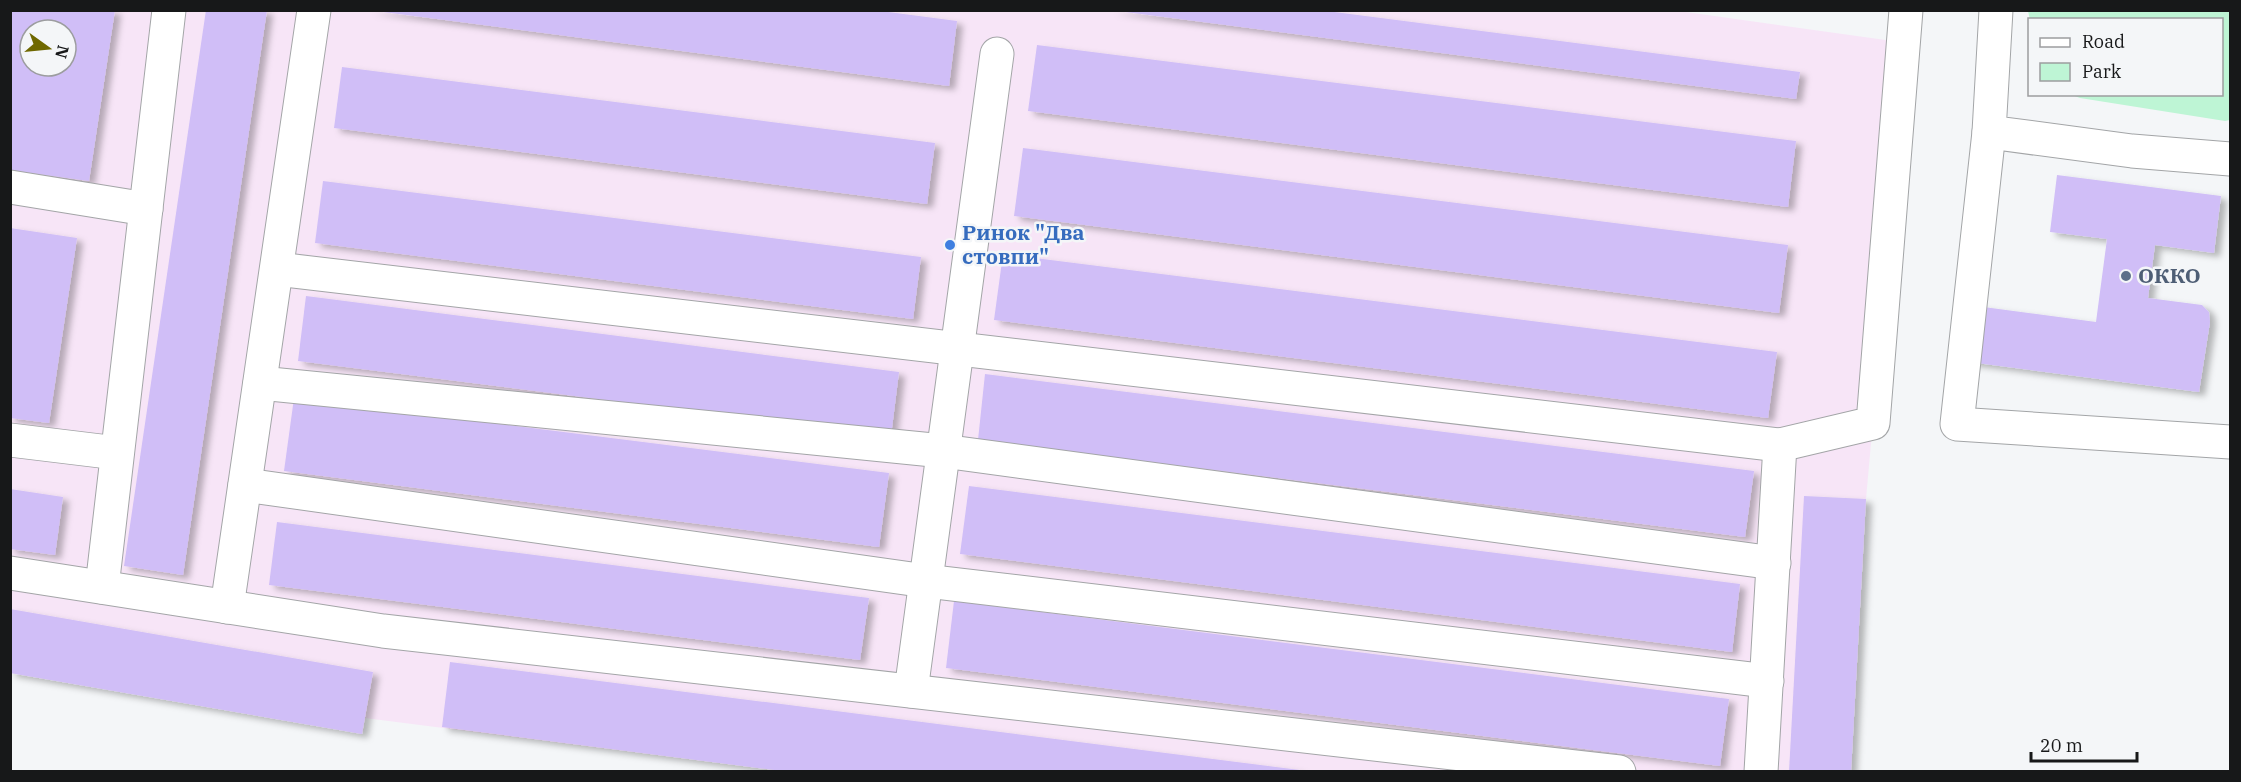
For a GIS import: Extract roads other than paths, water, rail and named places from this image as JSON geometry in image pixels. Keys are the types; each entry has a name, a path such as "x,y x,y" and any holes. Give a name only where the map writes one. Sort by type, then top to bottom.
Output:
{"lane":[{"path":"102,587 169,10"},
{"path":"228,607 314,10"},
{"path":"277,269 1780,445 1873,423 1906,10"},
{"path":"1996,10 1989,132 1957,424 2230,442"},
{"path":"911,691 997,54"},
{"path":"1989,132 2132,151 2230,159"},
{"path":"10,187 146,209"},
{"path":"260,383 943,451 1774,563"},
{"path":"10,440 117,453"},
{"path":"1761,771 1780,445"},
{"path":"245,485 926,580 1767,681"},
{"path":"10,573 383,631 1619,771"}],"place":[{"name":"Ринок \"Два стовпи\"","path":"950,245"},
{"name":"ОККО","path":"2126,276"}]}
